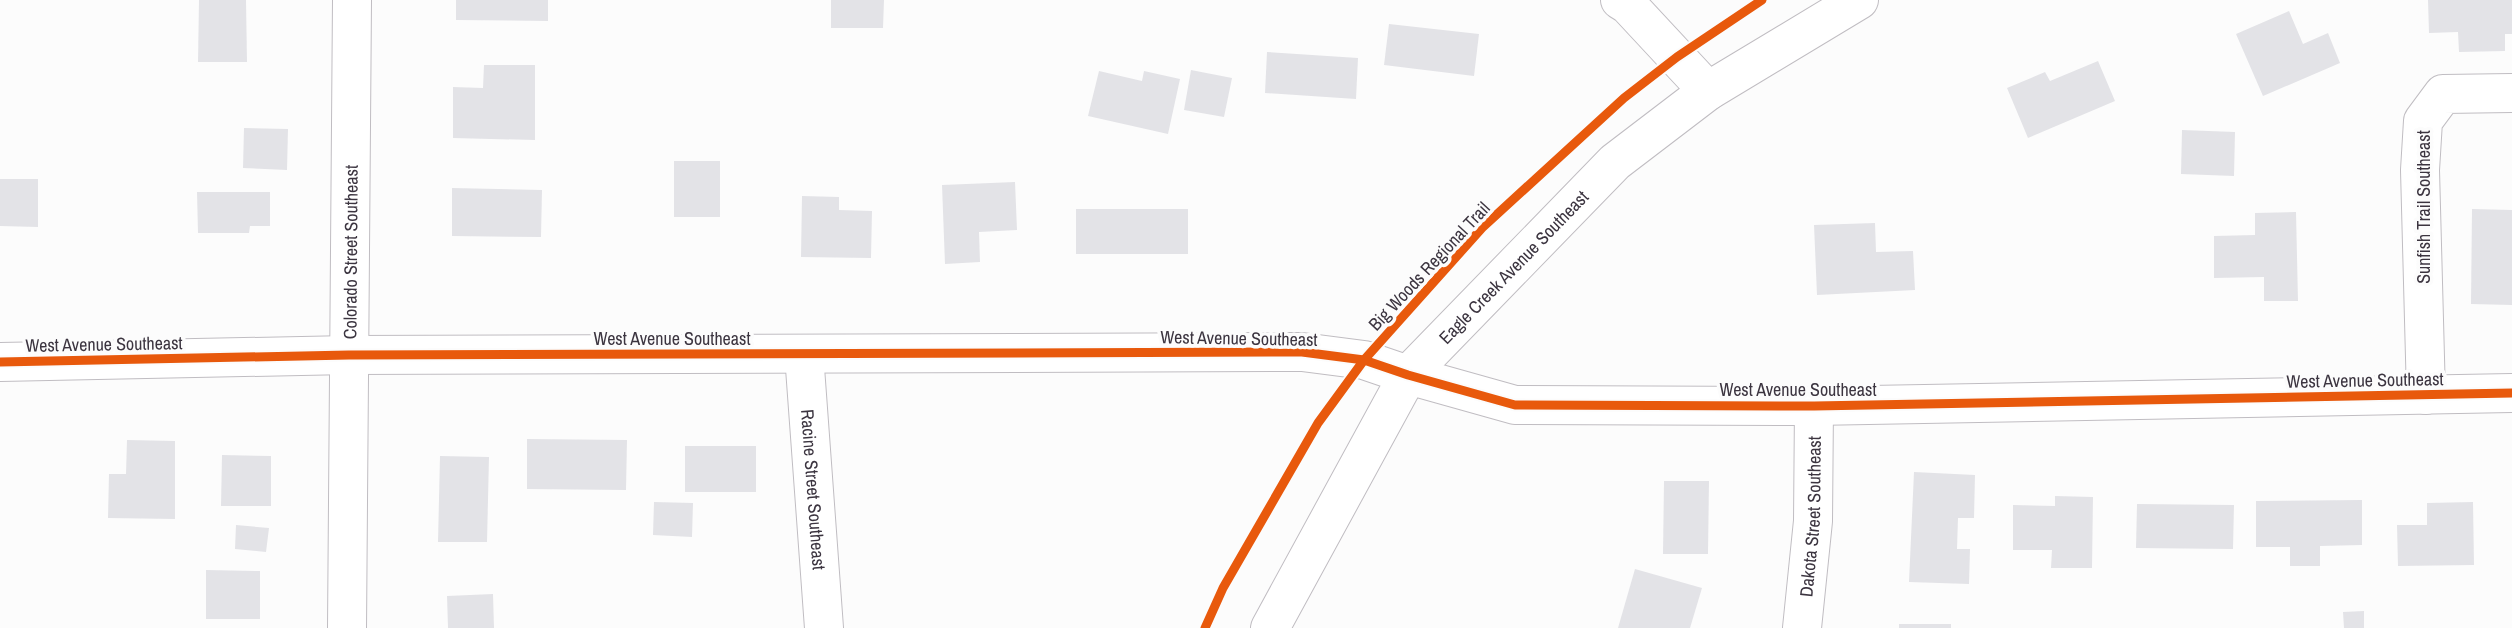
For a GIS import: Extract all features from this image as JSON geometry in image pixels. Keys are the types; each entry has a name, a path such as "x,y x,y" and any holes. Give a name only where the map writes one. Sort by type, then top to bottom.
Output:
{"street":[{"name":"Colorado Street Southeast","path":"347,628 352,0"},
{"path":"1620,0 1628,5 1708,91"},
{"name":"Eagle Creek Avenue Southeast","path":"1270,628 1408,375 1615,162 1708,91 1859,0"},
{"name":"Sunfish Trail Southeast","path":"2426,395 2420,170 2423,121 2443,94 2512,93"},
{"name":"West Avenue Southeast","path":"0,362 349,355 1302,352 1364,360 1515,405 1814,406 2512,393"},
{"name":"Racine Street Southeast","path":"804,354 824,628"},
{"name":"Dakota Street Southeast","path":"1802,628 1813,521 1814,406"}],"building":[{"path":"199,0 246,0 247,62 198,62"},
{"path":"456,0 548,0 548,21 456,20"},
{"path":"831,0 884,0 883,28 831,28"},
{"path":"2428,0 2512,0 2512,34 2505,34 2505,51 2459,52 2458,32 2429,33"},
{"path":"2289,11 2303,44 2328,33 2340,63 2263,96 2236,34"},
{"path":"1389,24 1479,34 1474,76 1384,65"},
{"path":"1267,52 1358,58 1356,99 1265,93"},
{"path":"2098,61 2115,101 2028,138 2007,88 2045,72 2050,81"},
{"path":"484,65 535,65 535,140 453,138 453,87 483,88"},
{"path":"1191,70 1232,78 1224,117 1184,110"},
{"path":"1099,71 1142,81 1144,71 1180,79 1168,134 1088,116"},
{"path":"244,128 288,129 287,170 243,168"},
{"path":"2182,130 2235,132 2234,176 2181,174"},
{"path":"674,161 720,161 720,217 674,217"},
{"path":"0,179 38,179 38,227 0,226"},
{"path":"1015,182 1017,230 979,232 980,262 945,264 942,185"},
{"path":"452,188 542,190 541,237 452,236"},
{"path":"197,192 270,192 270,226 250,226 249,233 198,233"},
{"path":"802,196 839,197 839,210 872,211 871,258 801,257"},
{"path":"1076,209 1188,209 1188,254 1076,254"},
{"path":"2472,209 2512,210 2512,305 2471,304"},
{"path":"2296,212 2298,301 2264,301 2264,277 2214,278 2214,236 2255,235 2255,213"},
{"path":"1875,223 1876,252 1913,251 1915,290 1817,295 1814,225"},
{"path":"527,439 627,440 626,490 527,489"},
{"path":"127,440 175,441 175,519 108,518 109,474 126,474"},
{"path":"685,446 756,446 756,492 685,492"},
{"path":"222,455 271,456 271,506 221,506"},
{"path":"440,456 489,457 487,542 438,542"},
{"path":"1914,472 1975,475 1974,518 1958,518 1957,549 1970,549 1969,584 1909,582"},
{"path":"1664,481 1709,481 1708,554 1663,554"},
{"path":"2055,496 2093,497 2092,568 2051,568 2052,550 2013,550 2013,505 2055,506"},
{"path":"2362,500 2362,545 2320,546 2320,566 2290,566 2290,547 2256,547 2256,501"},
{"path":"654,502 693,503 692,537 653,535"},
{"path":"2473,502 2474,565 2398,566 2397,525 2427,525 2427,503"},
{"path":"2137,504 2234,505 2233,549 2136,548"},
{"path":"236,525 269,528 266,552 235,549"},
{"path":"1635,569 1702,588 1690,628 1618,628"},
{"path":"206,570 260,571 260,619 206,619"},
{"path":"493,594 494,628 448,628 447,596"},
{"path":"2364,611 2364,628 2344,628 2343,612"},
{"path":"1899,624 1951,624 1951,628 1899,628"}],"cycle path":[{"name":"Big Woods Regional Trail","path":"1205,628 1223,588 1318,423 1364,360 1482,228 1624,98 1677,57 1762,0"},
{"path":"0,362 349,355 1302,352 1364,360 1515,405 1814,406 2512,393"}]}
